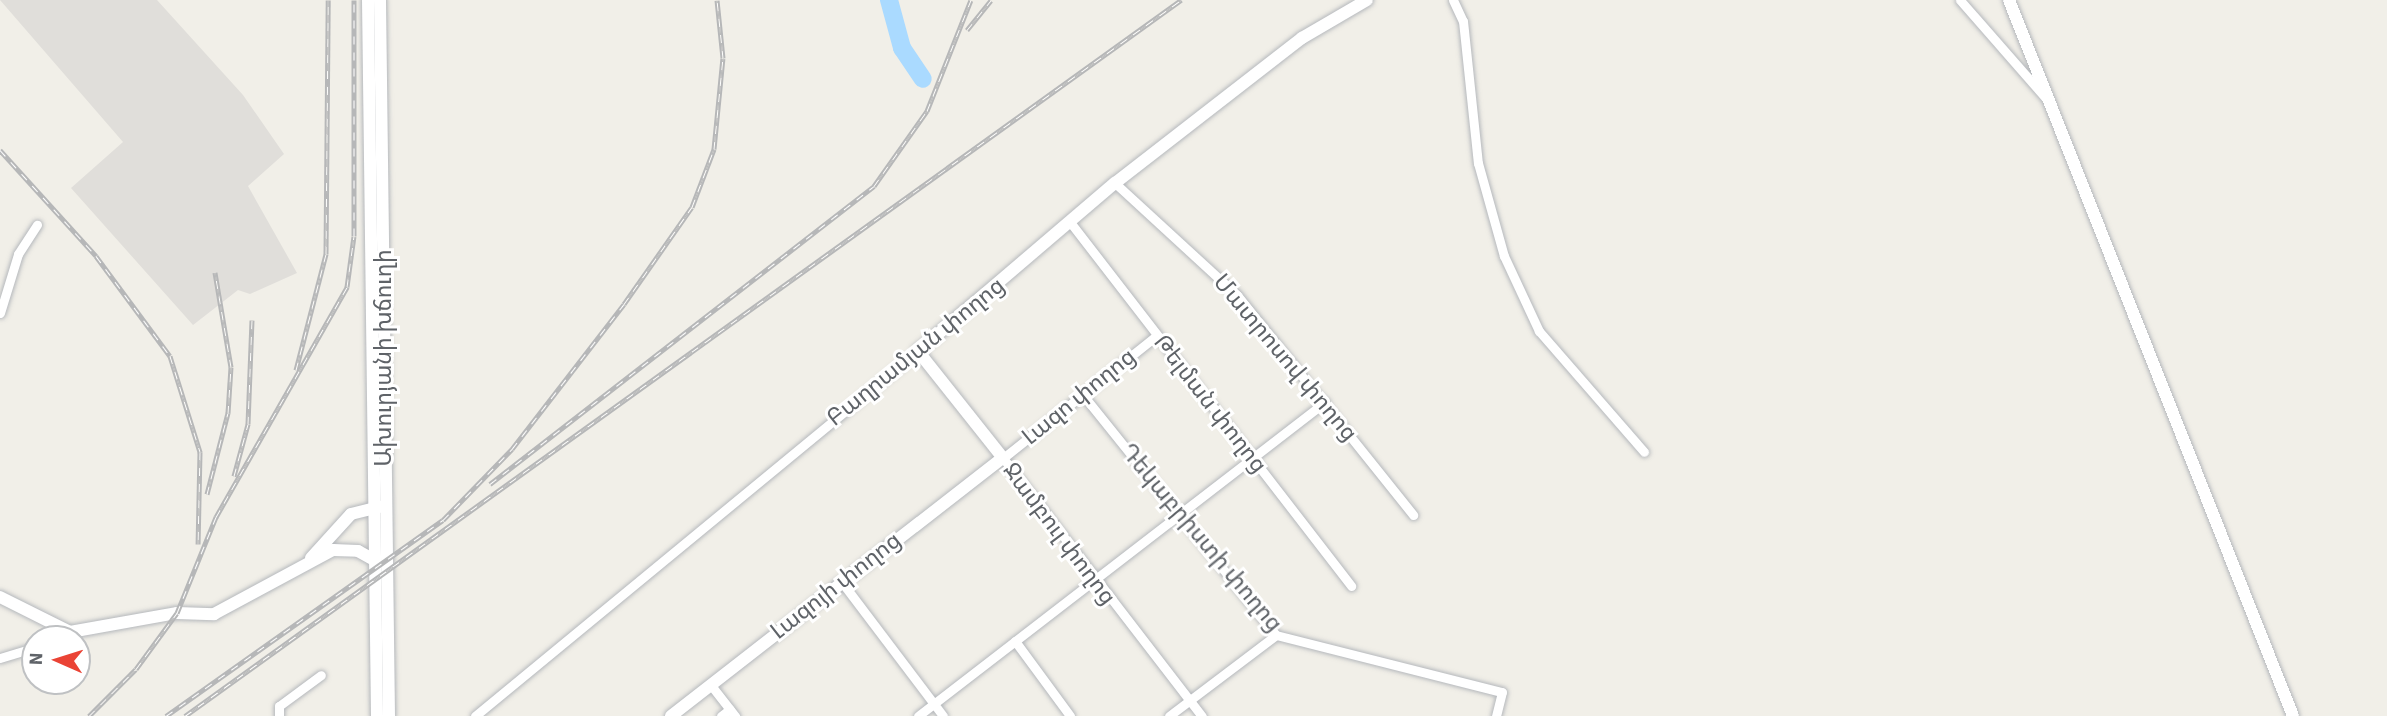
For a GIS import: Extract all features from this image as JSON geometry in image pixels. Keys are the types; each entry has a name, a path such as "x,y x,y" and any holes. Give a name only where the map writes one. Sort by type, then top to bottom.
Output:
{"street":[{"name":"Ախուրյանի խճուղի","path":"368,0 379,506 389,716"},
{"name":"Ախուրյանի խճուղի","path":"377,716 373,560 379,506 380,0"},
{"name":"Բաղրամյան փողոց","path":"475,716 918,351 1115,183 1301,38 1367,0"},
{"path":"1453,0 1463,21 1478,163 1504,256 1539,331 1644,452"},
{"path":"1960,0 2047,100"},
{"path":"2009,0 2164,402 2293,716"},
{"name":"Մատրոսով փողոց","path":"1115,183 1237,295 1413,515"},
{"name":"Թելման փողոց","path":"1070,222 1351,586"},
{"path":"0,313 18,254 37,225"},
{"name":"Լազո փողոց","path":"1003,458 1156,336"},
{"name":"Ջամբուլ փողոց","path":"918,351 1003,458 1187,701 1202,716"},
{"name":"Դեկաբրիստի փողոց","path":"1083,395 1276,635 1502,692 1496,716"},
{"path":"918,716 1325,402"},
{"name":"Լազոյի փողոց","path":"671,716 840,580 1003,458"},
{"path":"306,564 351,514 379,506"},
{"path":"91,628 177,613 214,614 306,564 344,548 373,560"},
{"path":"840,580 943,716"},
{"path":"0,597 56,625"},
{"path":"1169,716 1276,635"},
{"path":"1015,641 1070,716"},
{"path":"0,658 21,651"},
{"path":"279,716 279,706 321,675"},
{"path":"710,684 732,713 721,716"}],"shaded area":[{"path":"0,0 157,0 243,95 284,154 248,186 297,273 250,294 238,290 193,325 71,188 123,142"}],"waterway":[{"path":"889,0 902,48 923,79"}],"railway":[{"path":"296,370 326,254 328,0"},
{"path":"89,716 136,669 177,613 216,517 347,287 354,236 354,0"},
{"path":"166,716 443,520 512,449 624,304 692,207 714,149 723,58 717,0"},
{"path":"490,484 874,186 927,111 971,0"},
{"path":"967,30 991,0"},
{"path":"185,716 1181,0"},
{"path":"0,150 96,256 170,356 200,452 198,544"},
{"path":"207,494 228,413 231,367 215,272"},
{"path":"234,476 248,424 252,320"}]}
